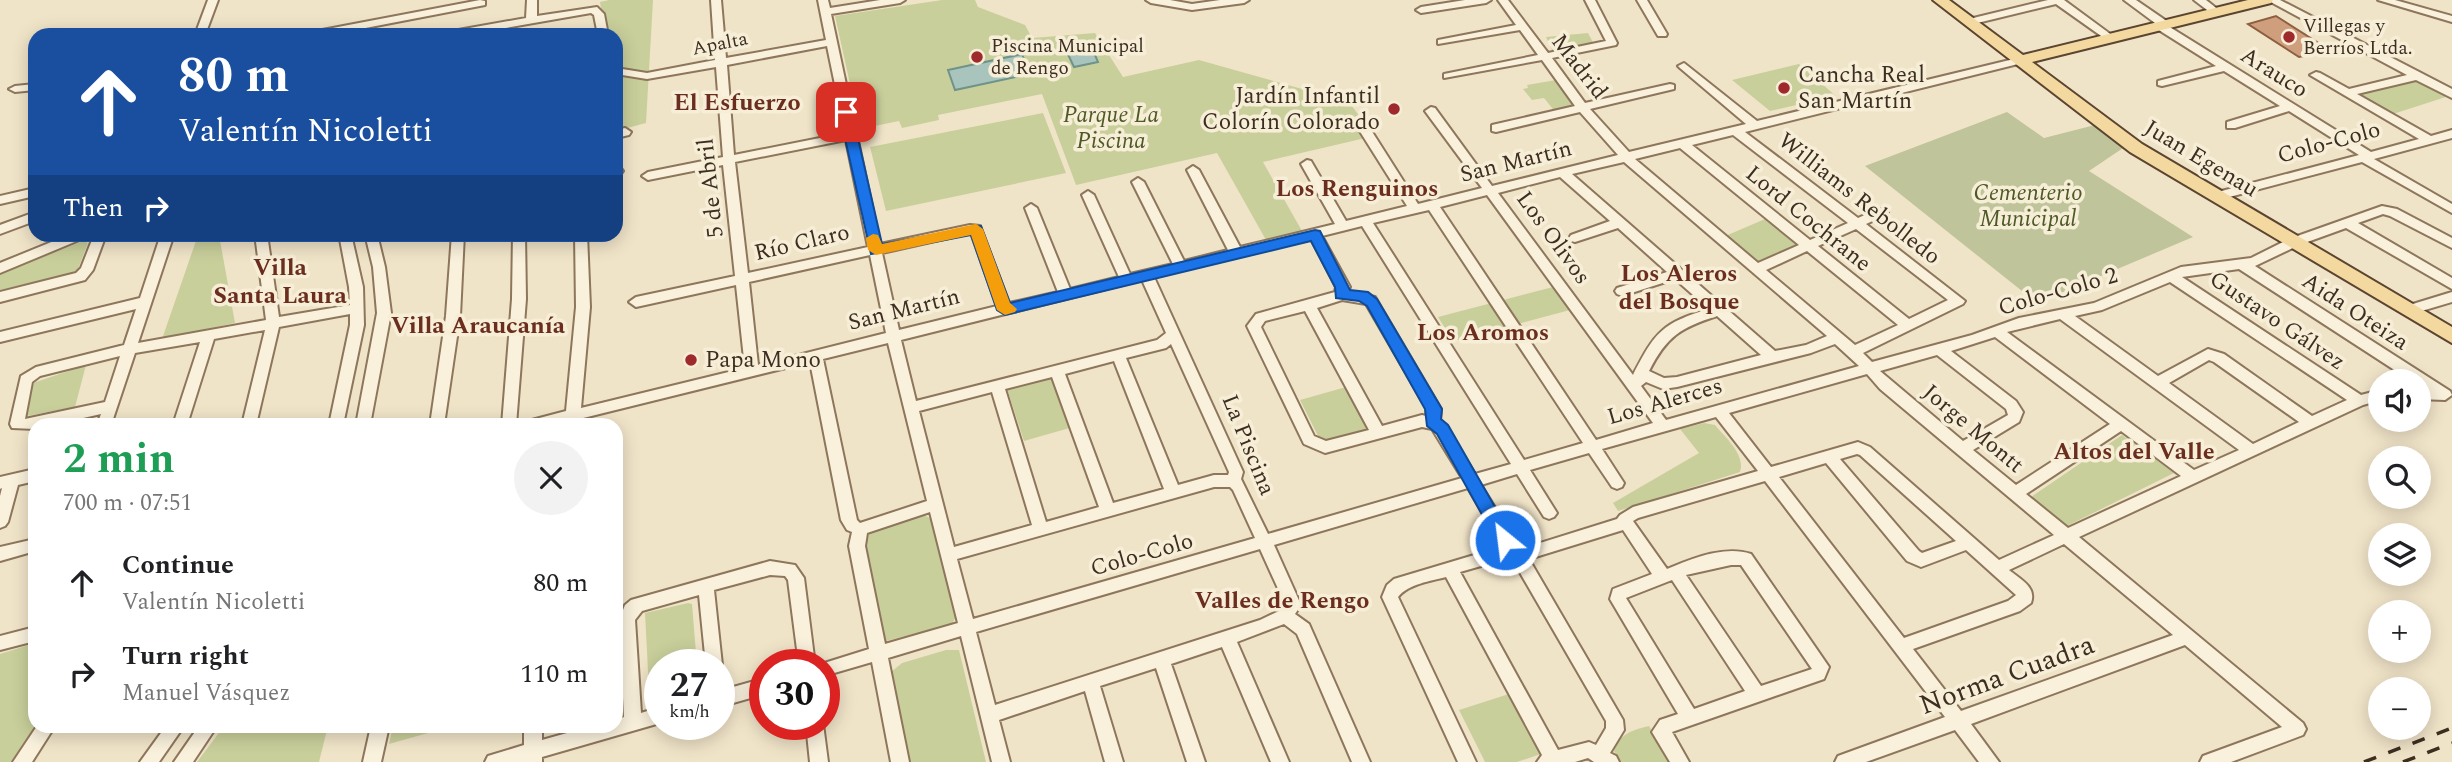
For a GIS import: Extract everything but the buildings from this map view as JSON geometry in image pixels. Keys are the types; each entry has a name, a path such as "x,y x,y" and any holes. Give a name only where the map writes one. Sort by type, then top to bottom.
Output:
{"main road":[{"name":"Juan Egenau","path":"1940,0 2136,148 2452,336"},
{"name":"San Martín","path":"2018,61 2108,36 2266,0"}],"street":[{"path":"203,28 213,0"},
{"path":"531,0 531,19"},
{"name":"5 de Abril","path":"716,0 729,161 752,372"},
{"path":"824,6 866,0"},
{"path":"824,6 900,0"},
{"path":"1151,0 1192,7 1244,0"},
{"path":"1421,10 1486,0"},
{"name":"Madrid","path":"1503,0 1583,108 1627,158"},
{"path":"1448,76 1612,43 1590,0"},
{"path":"1642,0 1662,34"},
{"path":"1969,22 2057,0 2108,36"},
{"name":"Arauco","path":"2129,0 2226,67 2452,209"},
{"path":"2199,0 2215,11"},
{"path":"2272,0 2452,94"},
{"path":"2383,0 2452,19"},
{"path":"347,28 481,1 480,28"},
{"path":"485,28 581,5 599,13 602,28"},
{"path":"824,6 894,336 1001,762"},
{"path":"313,21 315,28"},
{"path":"1442,42 1521,27"},
{"name":"Apalta","path":"623,72 647,76 830,41"},
{"name":"San Martín","path":"561,418 1494,192 2018,61"},
{"path":"1684,66 1754,125"},
{"path":"2162,83 2226,67"},
{"path":"2316,75 2428,140"},
{"path":"2347,93 2416,76"},
{"path":"1496,128 1670,87"},
{"path":"15,89 28,88"},
{"path":"2231,125 2290,107"},
{"name":"Los Olivos","path":"1431,111 1636,382 1663,426"},
{"path":"1360,122 1416,210"},
{"name":"Williams Rebolledo","path":"1735,130 1958,301 1908,326"},
{"name":"Colo-Colo","path":"2218,196 2452,134"},
{"path":"648,176 851,135"},
{"name":"Lord Cochrane","path":"1683,144 1908,326"},
{"name":"Jorge Montt","path":"1627,158 1854,352 1885,384 2014,494 2297,729 2209,762"},
{"path":"1307,164 1344,228"},
{"path":"1193,170 1237,254"},
{"path":"1564,174 1772,357"},
{"path":"1138,182 1181,267"},
{"path":"0,200 28,194"},
{"path":"1088,195 1127,281"},
{"path":"1433,206 1617,483"},
{"path":"1031,208 1066,296"},
{"name":"Colo-Colo 2","path":"1871,369 2019,323 2106,304 2171,276 2261,260 2294,242 2382,210 2393,212 2452,244"},
{"path":"1757,269 1882,212"},
{"path":"0,230 28,219"},
{"path":"1366,222 1549,513"},
{"path":"1575,238 1619,223"},
{"path":"2349,224 2452,284"},
{"name":"Río Claro","path":"636,302 976,229 1005,310"},
{"path":"1315,235 1343,287 1341,295"},
{"path":"0,268 64,242"},
{"path":"0,297 80,277 86,270 97,242"},
{"path":"106,418 165,242"},
{"path":"250,418 273,325 262,242"},
{"path":"338,418 355,339 356,287 347,242"},
{"path":"364,418 384,313 379,267 373,242"},
{"path":"438,418 453,316 458,242"},
{"path":"510,418 519,299 519,242"},
{"path":"573,415 583,307 581,242"},
{"name":"Aida Oteiza","path":"2242,264 2449,395"},
{"path":"1622,291 1676,274"},
{"name":"La Piscina","path":"1147,276 1172,336 1180,342 1236,472 1233,481 1239,486 1293,605 1285,616"},
{"name":"Gustavo Gálvez","path":"2171,276 2359,401"},
{"path":"1433,422 1434,409 1370,299 1341,295 1310,306 1261,317 1254,326 1309,440 1325,447 1422,421 1433,422 1442,429 1504,535 1505,544 1519,556 1614,720 1615,730 1605,758 1584,750 1550,761 1450,569"},
{"path":"2408,310 2452,297"},
{"path":"0,337 145,302"},
{"path":"1310,306 1378,433"},
{"path":"28,424 19,426 16,418 29,375 130,349 208,337 356,308"},
{"path":"1636,382 1656,345 1674,324 1719,311"},
{"path":"2062,314 2252,451"},
{"path":"1854,352 1908,326"},
{"path":"1996,331 2194,478"},
{"path":"913,407 1168,341 1172,336"},
{"path":"182,418 208,337"},
{"name":"Los Alerces","path":"1636,382 1647,376 1663,384 1693,379 1836,338"},
{"path":"1939,349 2011,405 2015,412 2014,418 1962,449"},
{"path":"1118,354 1174,492"},
{"path":"2158,383 2208,354 2219,358 2312,424"},
{"path":"816,356 852,526 860,529 936,504"},
{"name":"Los Alerces","path":"1472,482 1871,369"},
{"path":"1057,370 1108,510"},
{"path":"997,385 1041,530"},
{"path":"2431,394 2449,395"},
{"path":"1997,568 2368,398"},
{"path":"54,418 111,405"},
{"path":"1719,411 1990,762"},
{"path":"2014,494 2121,424"},
{"path":"1757,695 1671,575 1658,571 1626,523 1625,519 1633,513 1858,448 1866,451 2025,593 2025,598 2014,606 1901,646"},
{"path":"1829,456 1913,556 1921,560 1969,543"},
{"path":"0,522 6,482 28,477"},
{"path":"949,555 1214,481 1233,481"},
{"name":"Colo-Colo","path":"840,665 1472,482"},
{"path":"1519,556 1626,523"},
{"path":"860,529 857,546 900,762"},
{"path":"1468,762 1390,597 1392,590 1400,584 1496,555 1505,544"},
{"path":"0,554 28,547"},
{"path":"1680,762 1661,732 1666,726 1690,718 1818,674 1821,667 1745,559 1732,556 1619,594 1618,599 1690,718"},
{"path":"633,723 627,620 631,610 637,605 779,568 793,574 805,649"},
{"path":"706,586 712,649"},
{"path":"989,715 1227,639 1285,616 1303,629 1361,762"},
{"path":"0,643 28,636"},
{"name":"Norma Cuadra","path":"1844,762 2187,637"},
{"path":"1227,639 1280,762"},
{"path":"1161,660 1196,762"},
{"path":"1091,683 1114,762"},
{"path":"623,726 644,720"},
{"path":"22,762 42,733"},
{"path":"149,762 171,733"},
{"path":"183,762 203,733"},
{"path":"372,762 378,733"},
{"path":"533,733 533,756"},
{"path":"494,762 533,756 603,733"},
{"path":"816,740 819,762"}],"green space":[{"path":"653,0 646,123 623,129 623,28 604,28 600,2"},
{"name":"Parque La Piscina","path":"942,0 975,0 978,7 1025,25 1032,38 1095,33 1123,77 1199,60 1349,102 1374,136 1263,162 1302,231 1266,240 1217,153 1076,185 1042,94 938,115 939,120 902,128 899,121 860,129 835,16"},
{"path":"1588,33 1596,48 1553,52 1546,37"},
{"name":"Cancha Real San Martín","path":"1799,64 1836,96 1770,111 1732,80"},
{"path":"2416,79 2449,96 2393,114 2358,95"},
{"path":"1556,80 1577,108 1556,113 1544,98 1532,100 1523,89 1528,88 1527,85"},
{"name":"Cementerio Municipal","path":"2007,112 2044,138 2095,125 2126,146 2089,171 2193,237 2037,303 1865,166"},
{"path":"1043,113 1066,173 886,211 870,147"},
{"path":"1765,219 1797,246 1755,264 1723,237"},
{"path":"80,242 88,243 78,269 72,273 0,290 0,274"},
{"path":"196,242 220,242 235,323 162,339"},
{"path":"1553,287 1570,310 1453,341 1438,317"},
{"path":"86,365 75,407 27,416 33,383"},
{"path":"1054,376 1073,427 1024,441 1007,389"},
{"path":"1346,387 1368,429 1321,442 1300,400"},
{"path":"1704,423 1715,425 1734,447 1740,459 1740,472 1618,511 1613,503 1699,453 1680,429"},
{"path":"2122,435 2174,473 2065,527 2031,497"},
{"path":"921,514 930,518 956,617 952,624 886,641 863,539 870,529"},
{"path":"692,604 696,649 647,649 645,613"},
{"path":"28,645 28,733 31,733 11,762 0,762 0,654"},
{"path":"946,650 959,650 986,762 910,762 891,672 902,663"},
{"path":"1512,693 1544,753 1517,762 1485,762 1459,710"},
{"path":"1649,726 1671,762 1621,762 1614,751 1623,736"},
{"path":"219,733 326,733 319,762 197,762"},
{"path":"391,733 428,733 389,744"}],"water":[{"path":"1089,41 1098,62 1074,67 1064,46"},
{"path":"1022,54 1030,74 955,90 948,70"}],"railway":[{"path":"2364,762 2452,728"},
{"path":"2403,762 2452,743"}],"slow traffic":[{"path":"873,238 876,250 976,229 1005,310 1010,309"}],"place":[{"name":"Villegas y Berríos Ltda.","path":"2289,37"},
{"name":"Piscina Municipal de Rengo","path":"977,57"},
{"name":"Cancha Real San Martín","path":"1784,88"},
{"name":"Jardín Infantil Colorín Colorado","path":"1394,109"},
{"name":"Papa Mono","path":"691,360"}],"district":[{"name":"El Esfuerzo","path":"737,103"},
{"name":"Los Renguinos","path":"1357,189"},
{"name":"Villa Santa Laura","path":"280,282"},
{"name":"Los Aleros del Bosque","path":"1679,288"},
{"name":"Villa Araucanía","path":"478,326"},
{"name":"Los Aromos","path":"1483,333"},
{"name":"Altos del Valle","path":"2134,452"},
{"name":"Valles de Rengo","path":"1282,601"}],"route":[{"path":"846,112 876,250 976,229 1005,310 1315,235 1343,287 1341,295 1363,296 1372,302 1434,409 1433,422 1442,429 1505,540"}]}
